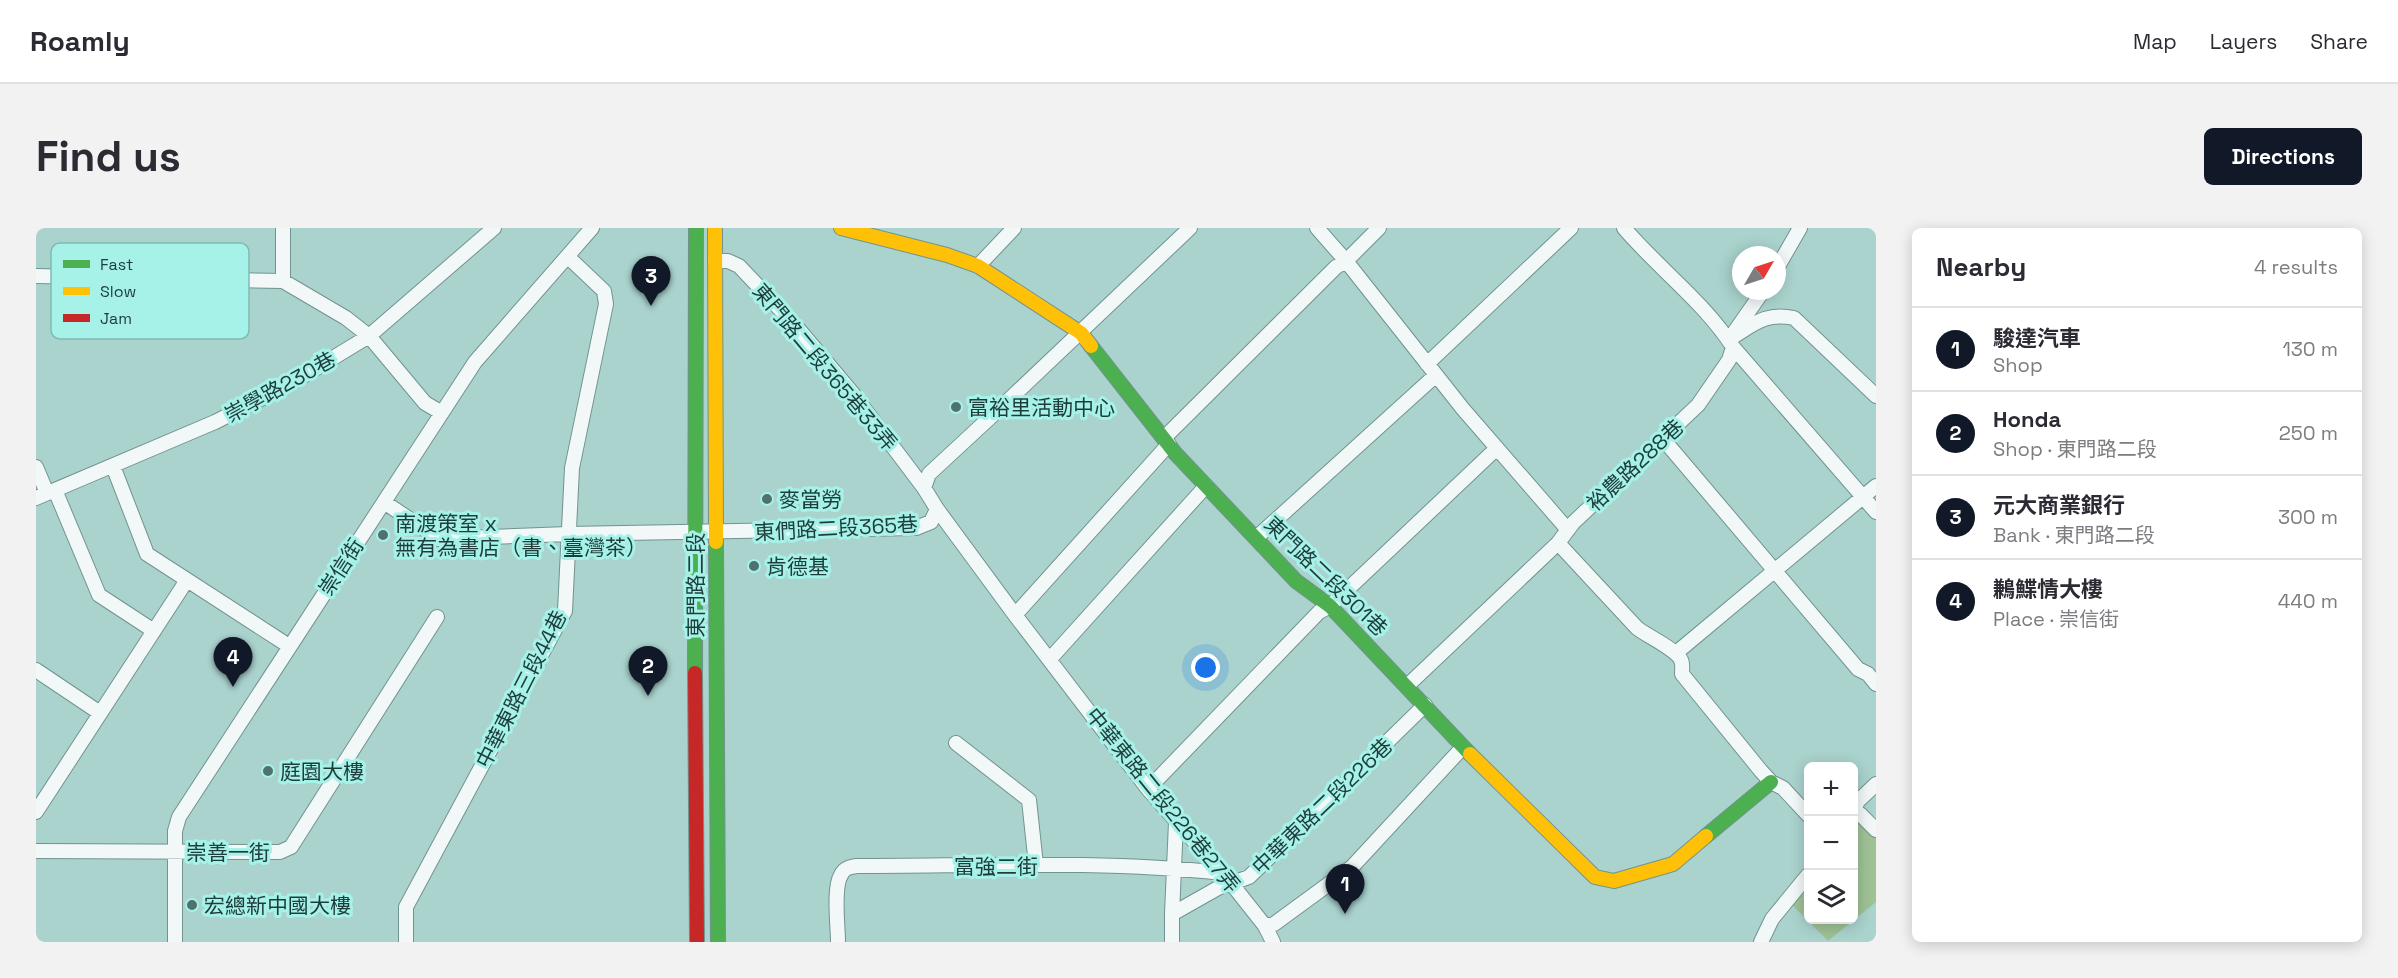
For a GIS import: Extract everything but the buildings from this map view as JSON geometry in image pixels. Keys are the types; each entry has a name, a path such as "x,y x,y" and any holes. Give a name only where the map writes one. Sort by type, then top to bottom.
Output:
{"main road":[{"name":"東門路二段","path":"696,228 694,534 697,942"},
{"name":"東門路二段","path":"715,228 718,942"},
{"name":"東門路二段301巷","path":"841,228 947,255 978,266 1081,333 1206,486 1296,581 1330,606 1463,747 1595,877 1614,881 1673,864 1772,782"}],"street":[{"path":"283,228 283,281"},
{"name":"崇學路230巷","path":"46,493 225,417 292,383 369,336 494,228"},
{"name":"崇信街","path":"175,942 175,831 179,817 475,362 592,228"},
{"path":"978,266 1014,228"},
{"name":"東們路二段365巷","path":"384,502 438,539 568,534 694,534 916,528 932,522 937,509 924,488 929,474 1190,228"},
{"path":"1317,228 1346,261 1431,370 1568,530"},
{"path":"1015,615 1156,461 1167,441 1336,267 1346,261 1379,228"},
{"path":"1256,538 1431,370 1571,228"},
{"path":"1786,252 1800,228"},
{"path":"1627,229 1646,254 1722,330 1876,512"},
{"name":"中華東路三段44巷","path":"406,942 406,907 565,611 572,468 606,304 604,291 568,257"},
{"name":"東門路二段365巷33弄","path":"715,261 728,261 739,266 795,325 854,394 924,488"},
{"path":"36,276 51,276"},
{"path":"249,280 283,281 346,318 369,336 424,403 442,413"},
{"name":"裕農路288巷","path":"1407,686 1558,543 1568,530 1698,405 1729,360 1731,343 1757,300"},
{"path":"1731,343 1762,319 1777,315 1794,318 1876,396"},
{"path":"1663,439 1858,669 1868,674 1876,684"},
{"path":"1149,789 1319,612 1330,606 1497,448"},
{"path":"113,466 147,554 289,646"},
{"path":"36,467 46,493 99,595 154,631"},
{"path":"1050,658 1206,486"},
{"path":"1677,653 1876,486"},
{"name":"中華東路二段226巷27弄","path":"937,509 1149,789 1265,926 1273,942"},
{"path":"1558,543 1637,628 1651,639 1677,653 1682,662 1682,674 1772,782 1783,788 1804,810"},
{"path":"36,812 187,580"},
{"name":"崇善一街","path":"36,851 280,852 291,846 437,617"},
{"path":"36,670 100,713"},
{"name":"中華東路二段226巷","path":"1172,914 1218,888 1226,878 1249,877 1425,705"},
{"path":"956,743 1029,800 1036,865"},
{"path":"1265,926 1274,924 1352,867 1463,747"},
{"path":"1858,801 1876,784"},
{"path":"1858,815 1860,814 1876,830"},
{"path":"1172,942 1176,822"},
{"name":"富強二街","path":"838,942 838,885 841,875 847,868 1036,865 1173,868 1226,878"},
{"path":"1761,942 1772,919 1804,881"}],"green space":[{"path":"1858,821 1876,834 1876,902 1858,917"},
{"path":"1804,882 1804,917 1789,902"},
{"path":"1811,924 1849,924 1828,941"}],"traffic: fast":[{"path":"695,673 696,228"},
{"path":"1091,346 1175,453 1296,581 1330,606 1470,754"},
{"path":"716,542 718,942"},
{"path":"1706,836 1771,782"}],"traffic: slow":[{"path":"715,228 716,542"},
{"path":"841,228 947,255 978,266 1081,333 1091,346"},
{"path":"1470,754 1595,877 1614,881 1673,864 1706,836"}],"traffic: jam":[{"path":"695,673 697,942"}],"place":[{"name":"元大商業銀行","path":"651,306"},
{"name":"富裕里活動中心","path":"956,407"},
{"name":"麥當勞","path":"767,499"},
{"name":"南渡策室 x 無有為書店（書、臺灣茶）","path":"383,535"},
{"name":"肯德基","path":"754,566"},
{"name":"鶼鰈情大樓","path":"233,687"},
{"name":"Honda","path":"648,696"},
{"name":"庭園大樓","path":"268,771"},
{"name":"宏總新中國大樓","path":"192,905"},
{"name":"駿達汽車","path":"1345,914"}]}
